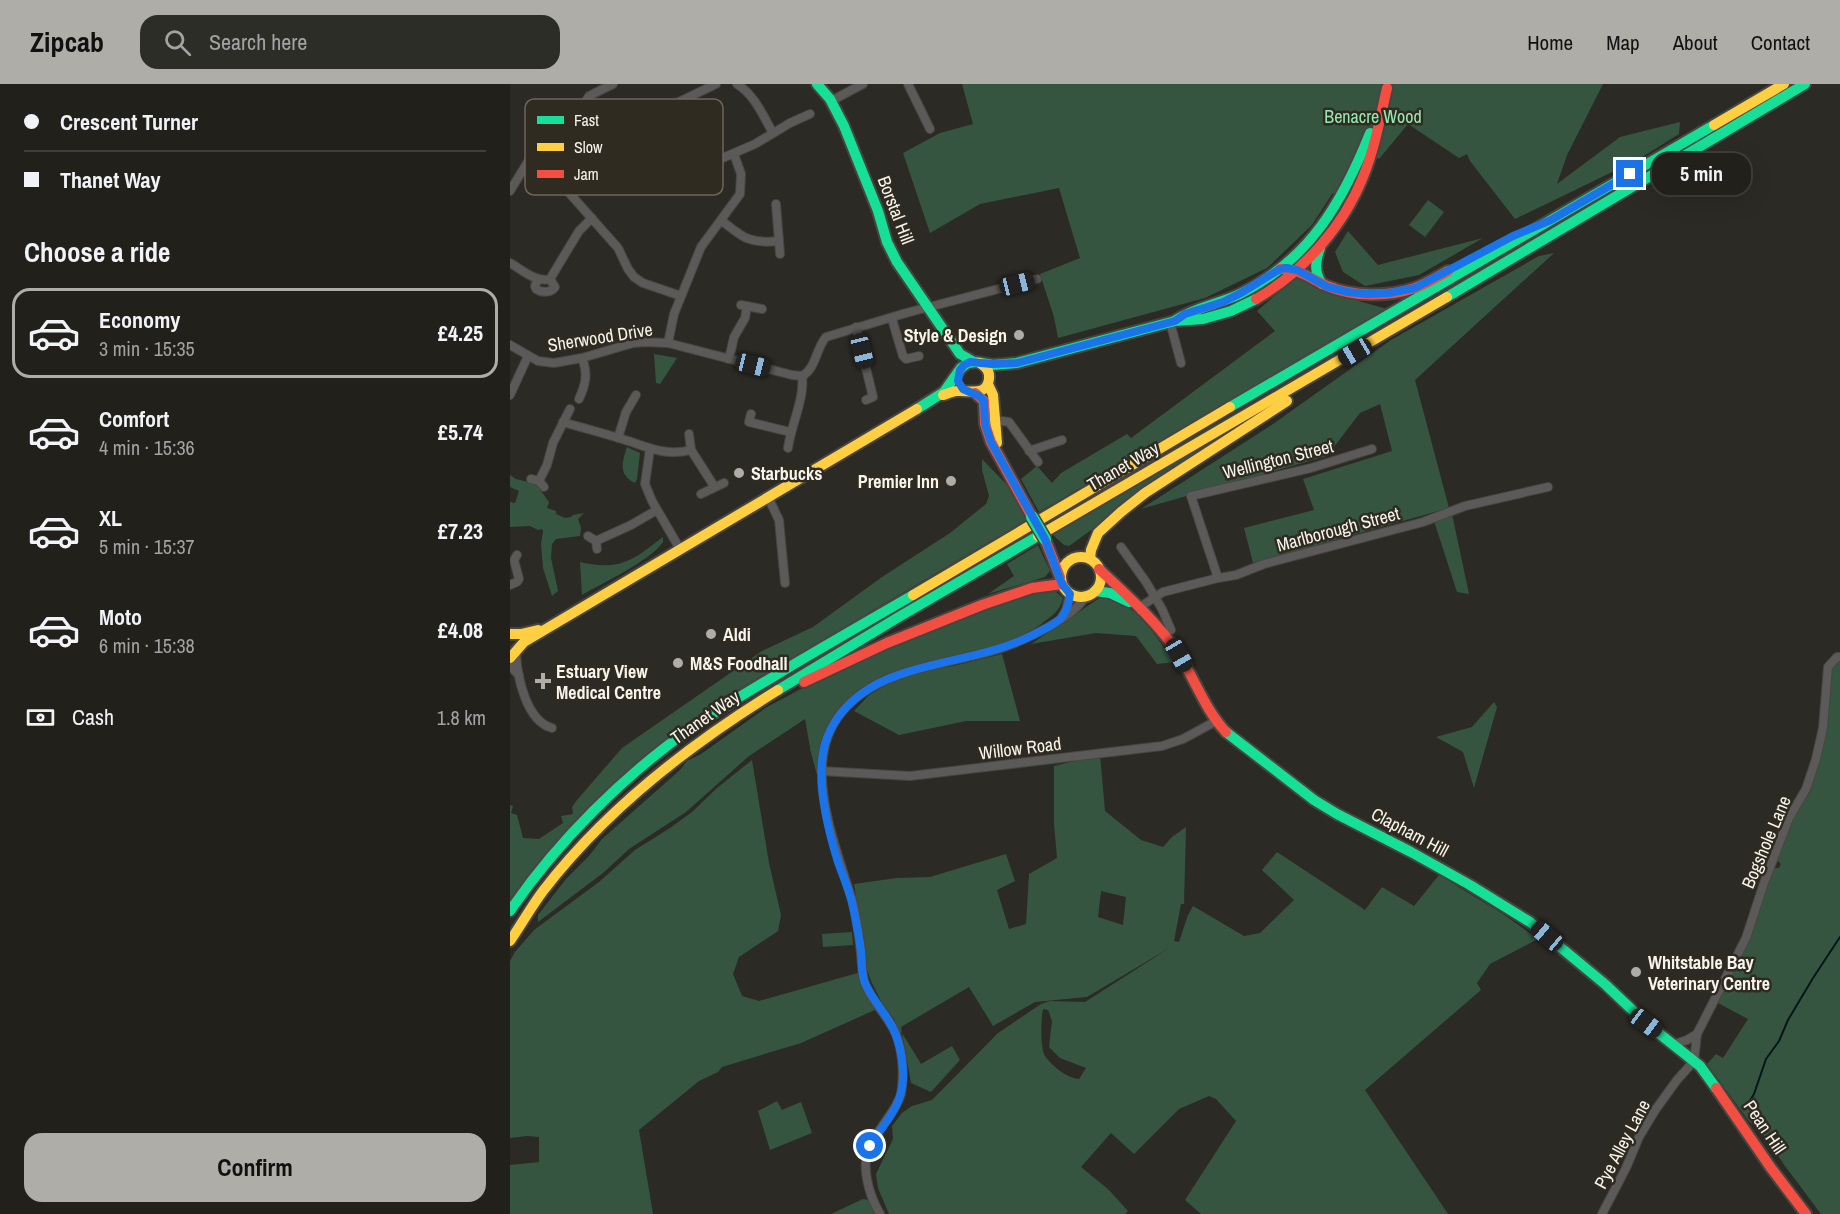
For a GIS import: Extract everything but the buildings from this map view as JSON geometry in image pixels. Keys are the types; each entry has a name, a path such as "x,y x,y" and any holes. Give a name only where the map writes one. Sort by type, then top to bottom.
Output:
{"main road":[{"name":"Borstal Hill","path":"818,84 831,101 844,126 878,211 887,243 897,262 960,354 977,362"},
{"name":"Thanet Way","path":"510,912 525,889 564,841 615,791 692,727 1191,429 1784,84"},
{"name":"Thanet Way","path":"510,941 564,865 591,836 631,798 678,759 754,705 810,669 1376,340 1805,84"},
{"path":"514,654 524,642 936,398 950,386 967,363 1017,363 1173,322 1208,318 1239,307 1263,294 1297,270 1320,248 1345,215 1364,176 1387,86"},
{"path":"1173,322 1185,314 1223,302 1241,293 1280,269 1312,240 1340,202 1357,166 1387,86"},
{"path":"1280,269 1297,270 1338,290 1368,294 1389,293 1415,288 1513,236 1551,220"},
{"path":"1320,248 1314,266 1316,276 1322,284"},
{"path":"959,371 958,381 984,401 987,432 993,448 1045,539 1064,586 1075,596 1090,594 1100,581 1090,550 1098,533 1128,507 1376,340"},
{"name":"Borstal Hill","path":"952,343 959,371"},
{"path":"950,386 957,371 957,357"},
{"path":"977,362 988,372 1000,459"},
{"path":"936,398 956,391 970,392 984,389 989,382 1017,363"},
{"path":"1045,539 1059,554 1072,559 1084,557 1095,564"},
{"path":"1064,586 1063,567 1072,559"},
{"name":"Clapham Hill","path":"1095,564 1139,609"},
{"path":"754,705 897,639 1032,588 1064,586"},
{"name":"Clapham Hill","path":"1090,594 1110,593 1119,596 1153,621 1179,655 1208,708 1224,730 1236,741 1314,800 1460,879 1530,922 1606,985 1646,1023 1694,1061"},
{"path":"510,634 531,632 559,622"},
{"path":"510,634 516,641 514,654"},
{"name":"Pean Hill","path":"1694,1061 1707,1075 1771,1168 1806,1214"}],"street":[{"path":"587,99 613,84"},
{"path":"685,99 716,84"},
{"path":"737,84 749,93 773,133"},
{"path":"831,101 863,84"},
{"path":"908,84 930,129"},
{"path":"723,158 803,120 810,114"},
{"path":"668,342 674,314 701,247 740,194 741,174 734,153"},
{"path":"510,191 525,166"},
{"path":"571,195 618,248 634,277 643,283 681,296"},
{"path":"776,204 780,254"},
{"path":"510,262 538,279 550,279 579,231 592,218"},
{"path":"721,220 747,240 760,243 779,241"},
{"path":"788,448 790,432 803,388 802,376 810,370 817,351 826,337 892,319 924,303 1036,279"},
{"path":"729,358 734,337 745,318 744,306 762,309"},
{"path":"892,319 903,356 906,359 919,356"},
{"path":"1173,322 1182,363"},
{"path":"856,327 873,397 866,400"},
{"name":"Sherwood Drive","path":"510,345 538,361 554,363 582,358 633,343 668,342 802,376"},
{"path":"510,395 528,356"},
{"path":"579,399 585,386 586,371 582,358"},
{"path":"574,383 585,386"},
{"path":"618,438 626,412 636,395"},
{"path":"538,482 544,473 553,443 570,409"},
{"path":"752,414 749,422 790,432"},
{"path":"994,420 1009,422 1038,462"},
{"path":"563,423 650,449 672,453 691,450"},
{"path":"689,434 691,450 714,486"},
{"path":"1029,451 1062,441"},
{"path":"650,449 645,484 680,549"},
{"name":"Wellington Street","path":"1218,578 1191,496 1311,468 1372,449"},
{"path":"701,494 724,483"},
{"name":"Marlborough Street","path":"1139,609 1163,592 1236,575 1264,564 1423,522 1465,506 1548,488"},
{"path":"768,497 779,520 785,583"},
{"path":"588,536 596,545 657,510"},
{"path":"1121,551 1146,582 1172,630"},
{"path":"510,585 519,579 514,561 517,555"},
{"path":"1061,618 1069,603 1064,586"},
{"path":"880,1214 869,1191 866,1161 870,1146 900,1095 902,1059 898,1038 864,981 853,903 837,858 830,828 821,771 823,750 830,730 847,706 865,691 911,671 991,652 1009,645 1038,632 1076,609 1090,594"},
{"path":"514,654 525,699 541,724 552,728"},
{"name":"Bogshole Lane","path":"1694,1061 1697,1034 1746,939 1764,882 1789,818 1806,789 1823,728 1828,667 1837,657 1840,657"},
{"path":"510,666 519,675"},
{"name":"Willow Road","path":"821,771 910,776 1162,746 1183,739 1218,720"},
{"path":"1675,1044 1687,1041 1697,1034"},
{"name":"Pye Alley Lane","path":"1602,1214 1639,1137 1656,1109 1694,1061"}],"green space":[{"name":"Benacre Wood","path":"962,84 1603,84 1567,155 1557,184 1620,137 1680,122 1679,134 1639,159 1515,219 1467,154 1459,158 1408,124 1379,159 1358,145 1339,192 1332,194 1312,225 1267,268 1205,298 1058,338 1054,317 1040,274 1080,258 1059,188 980,204 930,233 903,153 940,133 973,124"},
{"path":"1428,200 1444,212 1425,237 1409,225"},
{"path":"1348,231 1378,265 1483,238 1419,275 1365,286 1343,272 1335,252"},
{"path":"1554,253 1415,380 1449,508 1253,563 1244,528 1314,510 1303,479 1392,451 1380,404 1360,413 1327,456 1141,509 1273,424 1391,340 1539,256"},
{"path":"1296,277 1334,294 1387,309 1039,512 1021,479 1037,466 1052,483 1061,473 1127,434 1131,438 1275,331 1257,311"},
{"path":"654,354 677,358 660,384 656,383"},
{"path":"1239,424 1069,546 1064,545 1053,535"},
{"path":"627,447 640,453 635,483 626,476 623,468"},
{"path":"982,459 1009,487 1026,520 714,704 663,742 510,910 510,805 513,806 511,813 517,815 523,838 539,839 563,823 561,816 573,814 572,807 577,800 622,748 762,651 813,627 882,577 950,533 986,504 989,496 982,470"},
{"path":"510,475 516,479 536,484 549,502 547,508 556,511 556,514 565,518 584,513 578,519 581,528 580,536 556,539 552,544 551,558 558,591 552,596 543,568 542,529 538,530 530,526 510,527 510,502 515,503 519,491 510,487"},
{"path":"1452,514 1469,594 1457,592 1434,521"},
{"path":"663,537 663,542 648,556 582,595 580,562 605,565 625,562"},
{"path":"1038,545 1050,571 1045,577 988,594 1014,576 1007,564"},
{"path":"1055,591 1063,598 1057,610 1040,625 1020,637 999,646 902,671 856,693 839,709 827,729 819,770 816,771 805,719 749,756 686,812 629,849 603,873 538,922 538,915 602,839 680,770 687,761 701,754 767,707 840,668 1020,596"},
{"path":"1101,597 1113,599 1134,612 1144,621 1175,662 1157,664 1136,636 1096,633 1031,644"},
{"path":"1002,654 1020,721 966,721 899,735 854,711 869,695 893,681 933,669"},
{"path":"1840,661 1840,1214 1821,1214 1767,1139 1748,1120 1707,1064 1716,1054 1723,1058 1748,1019 1718,1003 1747,944 1771,873 1781,864 1777,860 1793,818 1810,792 1829,678 1832,666"},
{"path":"1494,702 1497,707 1474,788 1463,752 1436,737 1472,727"},
{"path":"1100,755 1105,811 1141,840 1163,847 1186,827 1184,904 1181,904 1174,941 1179,942 1193,906 1244,936 1260,933 1294,900 1262,870 1277,852 1365,910 1382,887 1414,906 1439,875 1503,914 1538,939 1490,964 1477,983 1481,990 1365,1090 1448,1214 1201,1214 1185,1200 1236,1121 1216,1099 1209,1096 1179,1109 1134,1154 1111,1133 1081,1167 1109,1190 1128,1211 1125,1214 889,1214 878,1188 876,1174 893,1139 892,1126 902,1113 912,1106 932,1100 998,1033 1041,1004 1050,1001 1085,1002 1171,947 1087,997 1035,1002 993,1026 969,987 901,1027 902,1033 899,1032 894,1019 882,1003 867,970 854,884 897,878 930,877 1006,854 1015,881 997,890 1009,929 1026,924 1029,874 1057,858 1054,824 1054,766","holes":["1101,891 1126,897 1123,925 1098,917","1043,1009 1048,1010 1052,1021 1049,1047 1060,1058 1086,1068 1079,1079 1060,1071 1045,1056 1041,1026"]},
{"path":"752,760 769,863 781,915 778,931 739,957 733,974 742,996 759,1001 861,972 877,1009 801,1043 722,1067 718,1072 699,1081 639,1130 653,1214 510,1214 510,1165 539,1162 539,1137 510,1138 510,961 534,930 599,882 635,850 692,812"},
{"path":"852,932 853,945 823,947 822,934"},
{"path":"902,1033 921,1064 952,1046 960,1060 931,1092 911,1083"},
{"path":"777,1101 782,1110 801,1102 812,1133 770,1150 758,1111"},
{"path":"863,1199 869,1200 874,1214 831,1214"}],"waterway":[{"path":"1746,1107 1754,1094 1766,1059 1779,1041 1788,1020 1813,978 1840,937"}],"traffic: fast":[{"path":"817,84 830,99 844,126 878,211 887,242 897,262 960,354 974,362"},
{"path":"1447,297 1805,84"},
{"path":"1230,407 1714,125"},
{"path":"1176,320 1240,294 1265,280 1305,246 1321,227 1348,183 1370,133"},
{"path":"1320,248 1316,267 1322,284"},
{"path":"917,409 944,392 961,368 968,363 993,365 1017,363 1175,321 1203,319 1231,311 1256,299"},
{"path":"1032,517 1045,539"},
{"path":"778,690 1038,536"},
{"path":"1095,591 1110,593 1129,602"},
{"path":"510,911 528,885 570,835 642,766 704,719 913,595"},
{"path":"1226,732 1314,800 1470,885 1530,922 1606,985 1646,1023 1700,1066 1716,1088"}],"traffic: slow":[{"path":"1714,125 1784,84"},
{"path":"1038,536 1447,297"},
{"path":"943,395 955,391 977,391 985,388 988,385 989,374 980,363"},
{"path":"988,384 993,395 997,443"},
{"path":"1090,559 1098,533 1121,512 1145,493 1287,401"},
{"path":"913,595 1230,407"},
{"path":"510,658 524,642 917,409"},
{"path":"1081,557 1095,563 1101,577 1095,591 1081,597 1067,591 1061,577 1067,563 1081,557"},
{"path":"510,634 538,630"},
{"path":"510,941 539,897 568,861 622,806 682,756 778,690"}],"traffic: jam":[{"path":"1256,299 1290,276 1305,262 1320,247 1344,213 1355,195 1367,166 1387,88"},
{"path":"1280,269 1299,272 1337,290 1359,294 1404,291 1415,288 1448,271"},
{"path":"975,393 984,401 985,424 991,442 1032,517"},
{"path":"1045,539 1060,577"},
{"path":"1099,569 1161,630 1178,653 1212,714 1226,732"},
{"path":"804,682 887,643 982,605 1032,588 1062,584"},
{"path":"1716,1088 1806,1214"}],"place":[{"name":"Style & Design","path":"1019,335"},
{"name":"Starbucks","path":"739,473"},
{"name":"Premier Inn","path":"951,481"},
{"name":"Aldi","path":"711,634"},
{"name":"M&S Foodhall","path":"678,663"},
{"name":"Estuary View Medical Centre","path":"543,681"},
{"name":"Whitstable Bay Veterinary Centre","path":"1636,972"}],"route":[{"path":"870,1146 900,1095 902,1059 898,1038 864,981 853,903 837,858 827,818 821,771 826,740 839,715 847,706 877,684 911,671 991,652 1024,639 1061,618 1069,603 1070,594 1062,584 1045,539 991,442 985,424 984,401 975,393 963,389 958,381 962,367 974,362 1017,363 1175,321 1185,314 1223,302 1280,269 1297,270 1328,287 1348,292 1389,293 1415,288 1513,236 1551,220 1630,174"}]}
